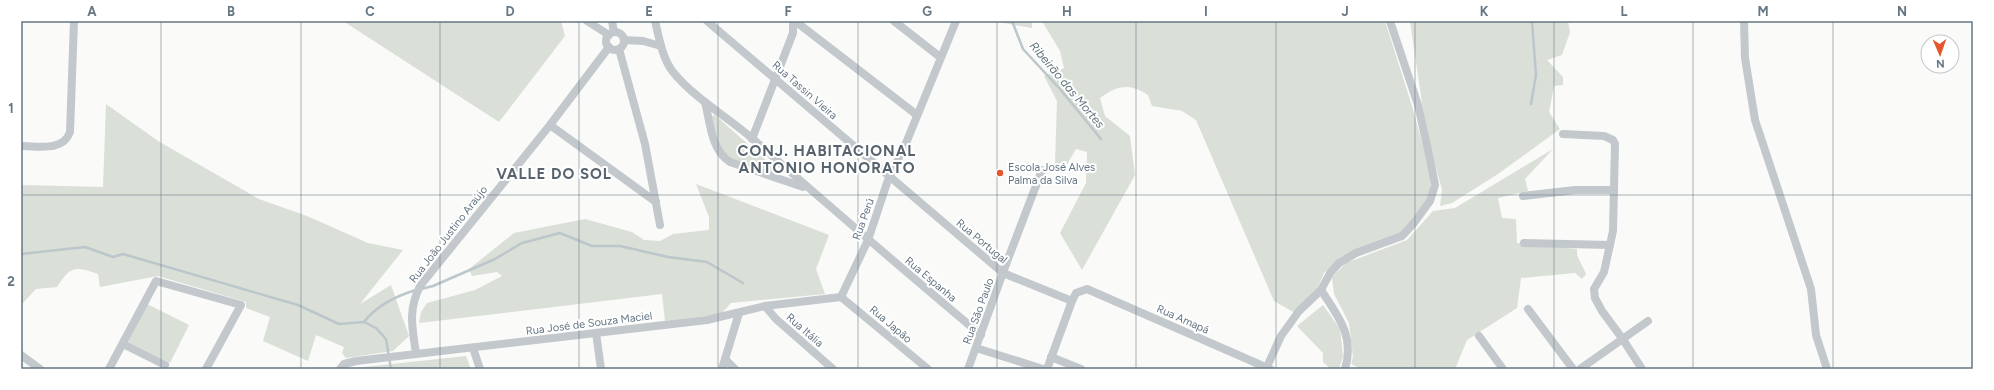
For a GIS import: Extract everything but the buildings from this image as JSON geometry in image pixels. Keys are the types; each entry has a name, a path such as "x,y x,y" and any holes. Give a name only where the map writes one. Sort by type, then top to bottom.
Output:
{"street":[{"path":"21,146 52,146 62,144 67,140 70,132 74,21"},
{"path":"587,21 611,33 622,34 624,40 619,49"},
{"path":"612,21 611,33 606,40 609,47 619,49"},
{"name":"Rua Espanha","path":"655,21 661,46 672,71 684,84 752,139 807,189 981,335"},
{"name":"Rua Tassin Vieira","path":"707,21 889,177"},
{"path":"752,139 794,33 794,21"},
{"path":"794,21 917,115"},
{"path":"894,21 940,57"},
{"name":"Rua Perú","path":"841,297 868,240 889,177 904,148 956,21"},
{"path":"1267,369 1281,336 1299,311 1321,290 1330,273 1339,263 1356,253 1402,236 1414,223 1430,201 1434,185 1418,105 1390,21"},
{"path":"1744,21 1745,58 1755,120 1810,289 1816,335 1827,369"},
{"path":"624,40 643,41 661,46"},
{"name":"Rua João Justino Araújo","path":"416,353 411,313 413,299 420,286 550,125 609,47"},
{"path":"619,49 645,144 660,225"},
{"path":"705,102 711,130 721,156 730,162 807,189"},
{"path":"550,125 656,202"},
{"path":"1563,134 1604,136 1613,140 1615,144 1614,190 1610,245 1604,272 1594,289 1595,298 1602,311 1642,369"},
{"name":"Rua São Paulo","path":"968,369 1042,170"},
{"name":"Rua Portugal","path":"889,177 1003,273 1072,301"},
{"path":"1523,196 1575,190 1614,190"},
{"path":"1524,242 1610,245"},
{"path":"109,369 156,281 241,305 206,369"},
{"name":"Rua Amapá","path":"1072,301 1076,293 1087,289 1267,369"},
{"path":"1321,290 1344,325 1348,345 1345,369"},
{"name":"Rua José de Souza Maciel","path":"340,369 350,362 416,353 473,348 707,320 765,306 841,297"},
{"name":"Rua Japão","path":"841,297 928,369"},
{"path":"1047,369 1072,301"},
{"name":"Rua Itália","path":"765,306 776,319 833,369"},
{"path":"1528,309 1573,369"},
{"path":"722,369 726,360 739,313"},
{"path":"1580,369 1648,321"},
{"path":"596,333 601,369"},
{"path":"1479,336 1503,369"},
{"path":"123,344 165,365"},
{"path":"473,348 480,369"},
{"path":"976,348 1043,369"},
{"path":"21,355 40,369"},
{"path":"1051,357 1080,369"},
{"path":"726,360 736,369"}],"shaded area":[{"path":"343,21 561,21 565,36 499,122"},
{"path":"992,21 1032,21 1032,28"},
{"path":"1042,21 1385,21 1412,106 1431,175 1430,188 1426,201 1403,233 1341,257 1324,273 1315,294 1295,313 1274,301 1196,120 1182,111 1152,106 1148,95 1141,91 1129,87 1118,88 1100,98 1105,116 1130,136 1135,175 1082,270 1060,233 1086,183 1087,152 1076,149 1065,168 1055,164 1057,101 1044,76 1064,68 1060,51"},
{"path":"1410,21 1568,21 1570,32 1562,55 1547,60 1563,77 1563,85 1554,86 1549,112 1560,129 1498,174 1452,203 1440,206 1442,190 1426,130"},
{"path":"106,104 158,141 259,199 307,216 368,243 403,250 360,304 391,285 409,336 393,351 346,358 342,353 344,347 316,335 308,361 263,341 270,317 246,308 246,302 158,276 100,287 98,274 78,269 66,275 57,287 36,289 21,305 21,185 103,187"},
{"path":"715,115 777,170 776,175 726,157 721,153 712,119 712,116"},
{"path":"1553,149 1525,179 1528,191 1498,198 1502,218 1516,219 1517,243 1577,249 1577,255 1586,274 1582,279 1575,273 1521,278 1517,308 1467,340 1455,369 1361,369 1351,364 1353,357 1349,323 1334,294 1332,277 1346,263 1407,240 1433,211 1455,208"},
{"path":"696,184 829,235 816,269 825,294 731,303 721,314 665,321 662,294 419,323 421,312 427,303 475,290 502,276 497,272 472,276 469,269 514,233 585,219 632,232 644,240 660,241 673,234 709,230 709,217"},
{"path":"147,304 189,325 170,363 128,342"},
{"path":"1323,305 1340,329 1343,356 1339,369 1331,369 1323,362 1323,353 1297,326"},
{"path":"466,356 471,369 351,369 354,368"}],"waterway":[{"name":"Ribeirão das Mortes","path":"1012,21 1023,49 1060,89 1101,139"},
{"path":"1531,104 1536,75 1532,21"},
{"path":"421,289 433,286 495,259 522,243 560,233 592,246 620,246 668,257 707,262 743,283"},
{"path":"21,254 85,247 113,257 123,254 298,305 339,324 364,322 376,328 386,339 391,369"},
{"path":"364,322 369,316 387,302 416,290"}],"place":[{"name":"Escola José Alves Palma da Silva","path":"1000,173"}],"district":[{"name":"CONJ. HABITACIONAL ANTONIO HONORATO","path":"827,160"},
{"name":"VALLE DO SOL","path":"554,174"}]}
